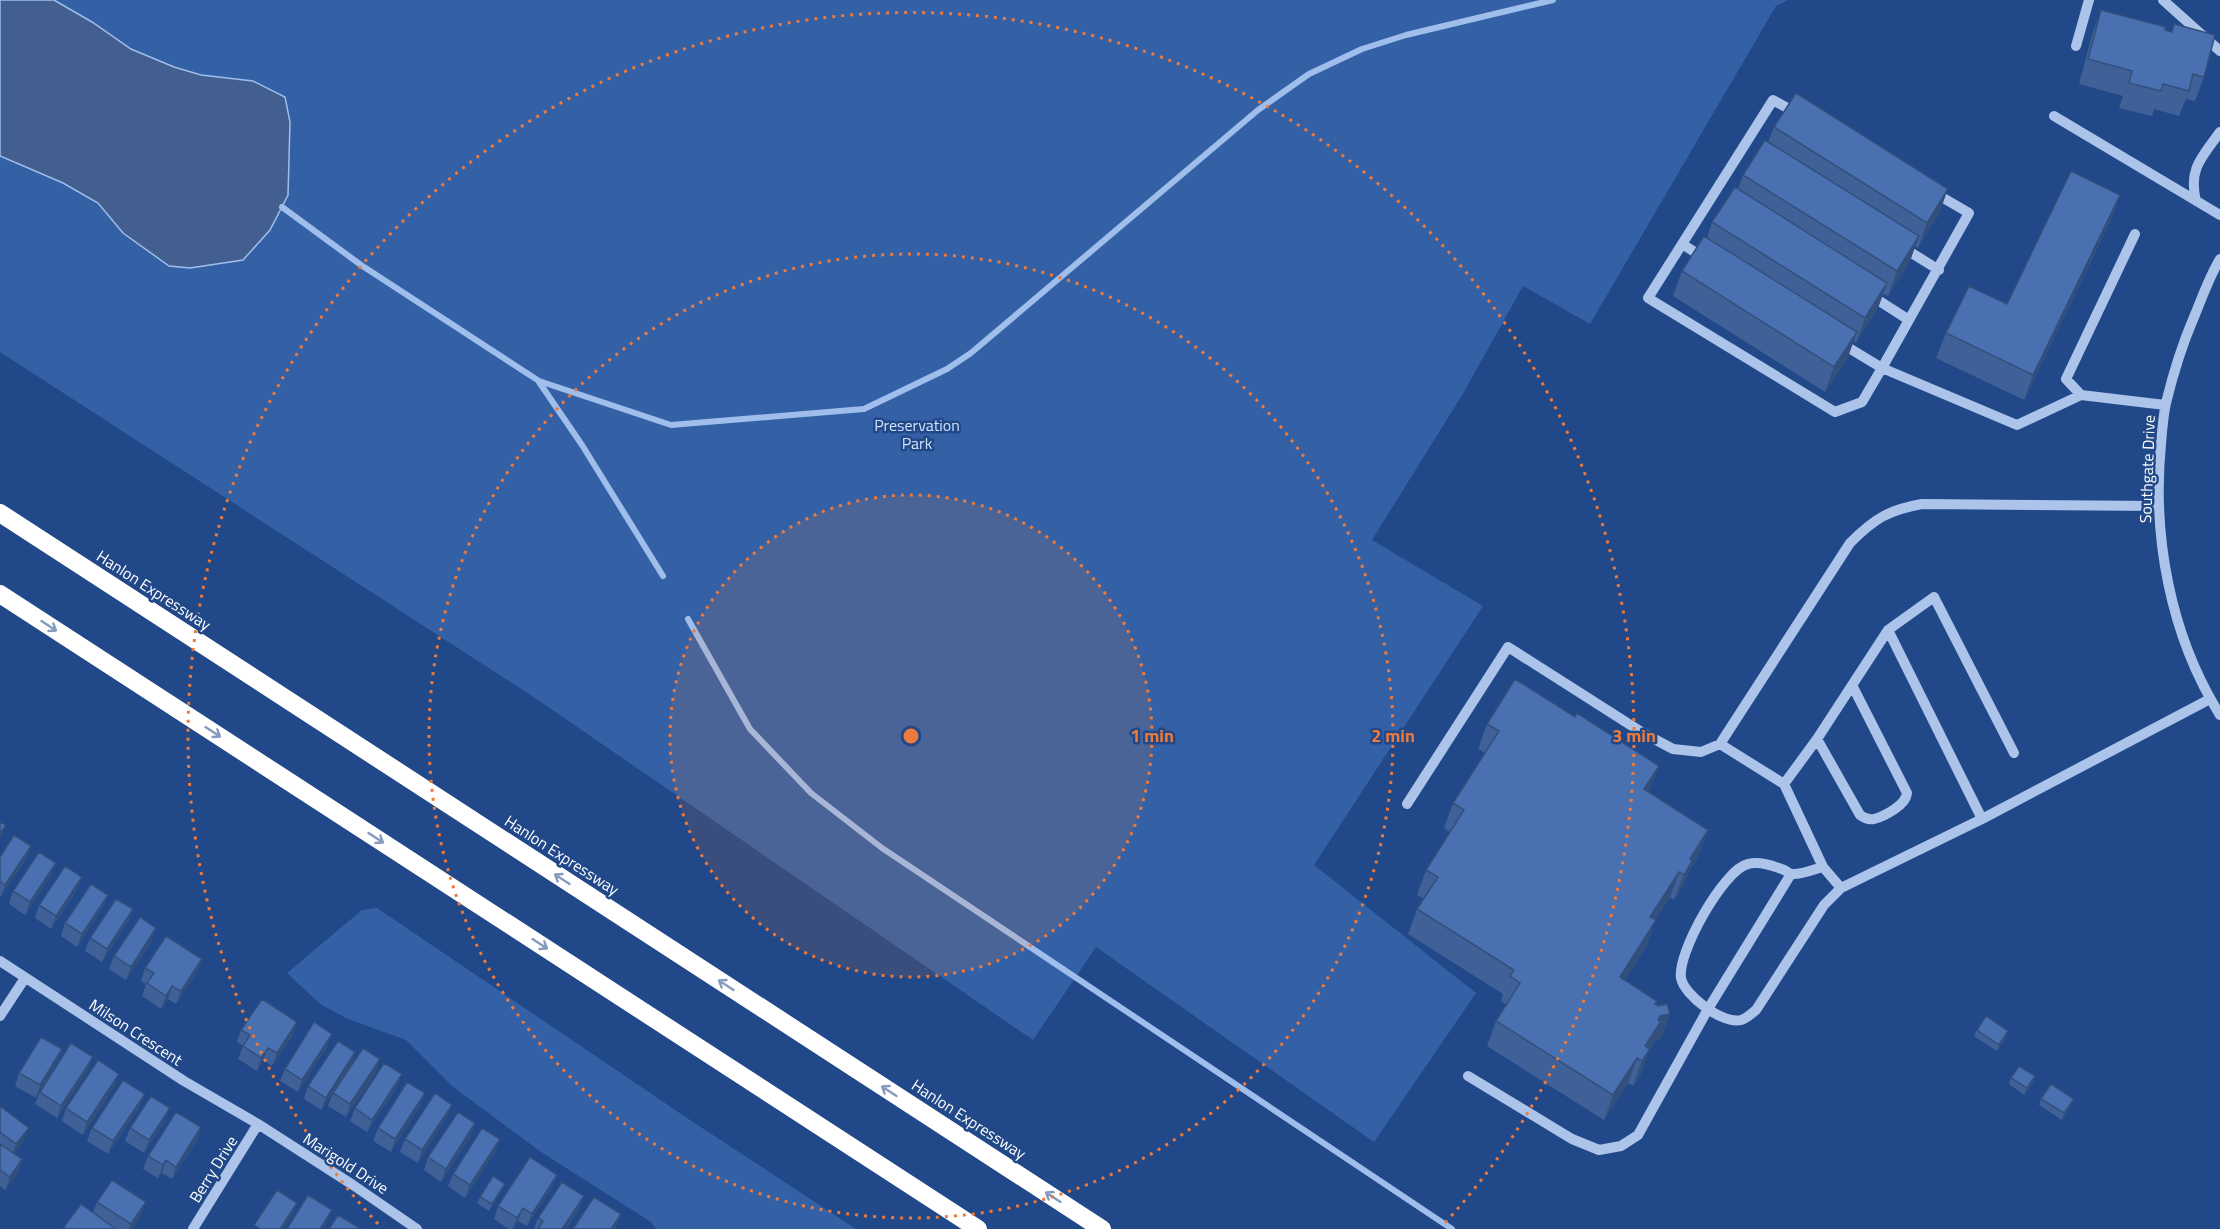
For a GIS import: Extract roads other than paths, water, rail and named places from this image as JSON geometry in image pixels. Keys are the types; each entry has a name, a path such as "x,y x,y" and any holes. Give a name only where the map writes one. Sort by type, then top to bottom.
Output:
{"highway":[{"name":"Hanlon Expressway","path":"0,513 1102,1229"},
{"path":"0,594 978,1229"}],"street":[{"path":"2076,46 2089,0"},
{"path":"2163,0 2220,51"},
{"path":"1804,117 1773,99 1748,152 1717,200 1682,244 1648,298 1834,412 1862,402 1939,270 1969,213 1928,189"},
{"path":"2054,116 2220,215"},
{"path":"2196,201 2193,174 2198,162 2220,132"},
{"path":"2081,395 2066,379 2135,234"},
{"path":"1890,240 1939,270"},
{"path":"1682,244 1712,263"},
{"name":"Southgate Drive","path":"2220,259 2183,344 2165,405 2158,506 2162,548 2175,610 2190,657 2220,715"},
{"path":"1860,289 1909,320"},
{"path":"1832,338 1882,368 2017,425 2081,395 2165,405"},
{"path":"1407,804 1508,647 1642,733 1673,750 1701,752 1720,744 1850,543 1867,525 1882,515 1899,508 1922,504 2158,506"},
{"path":"1784,784 1817,739 1888,630 1934,597 2014,753"},
{"path":"1888,630 1982,819"},
{"path":"1817,739 1860,815 1867,819 1874,819 1905,801 1906,793 1852,685"},
{"path":"1823,867 1791,874 1763,863 1747,864 1731,873 1693,931 1681,964 1680,976 1683,987 1708,1009 1724,1018 1734,1021 1743,1020 1756,1010 1824,905 1841,888 1982,819 2210,699"},
{"path":"1720,744 1784,784 1823,867 1841,888"},
{"path":"1468,1076 1572,1139 1599,1150 1621,1146 1638,1135 1708,1009 1791,874"},
{"name":"Milson Crescent","path":"0,961 184,1081 258,1124"},
{"path":"0,1016 25,978"},
{"name":"Berry Drive","path":"193,1229 258,1124"},
{"name":"Marigold Drive","path":"258,1124 417,1229"}],"waterway":[{"path":"282,207 361,265 539,381 671,425 864,409 947,369 971,353 1258,110 1309,74 1362,49 1406,35 1553,0"},
{"path":"539,382 582,445 663,576"},
{"path":"688,619 750,729 811,793 882,848 1452,1229"}],"park label":[{"name":"Preservation Park","path":"917,434"}]}
